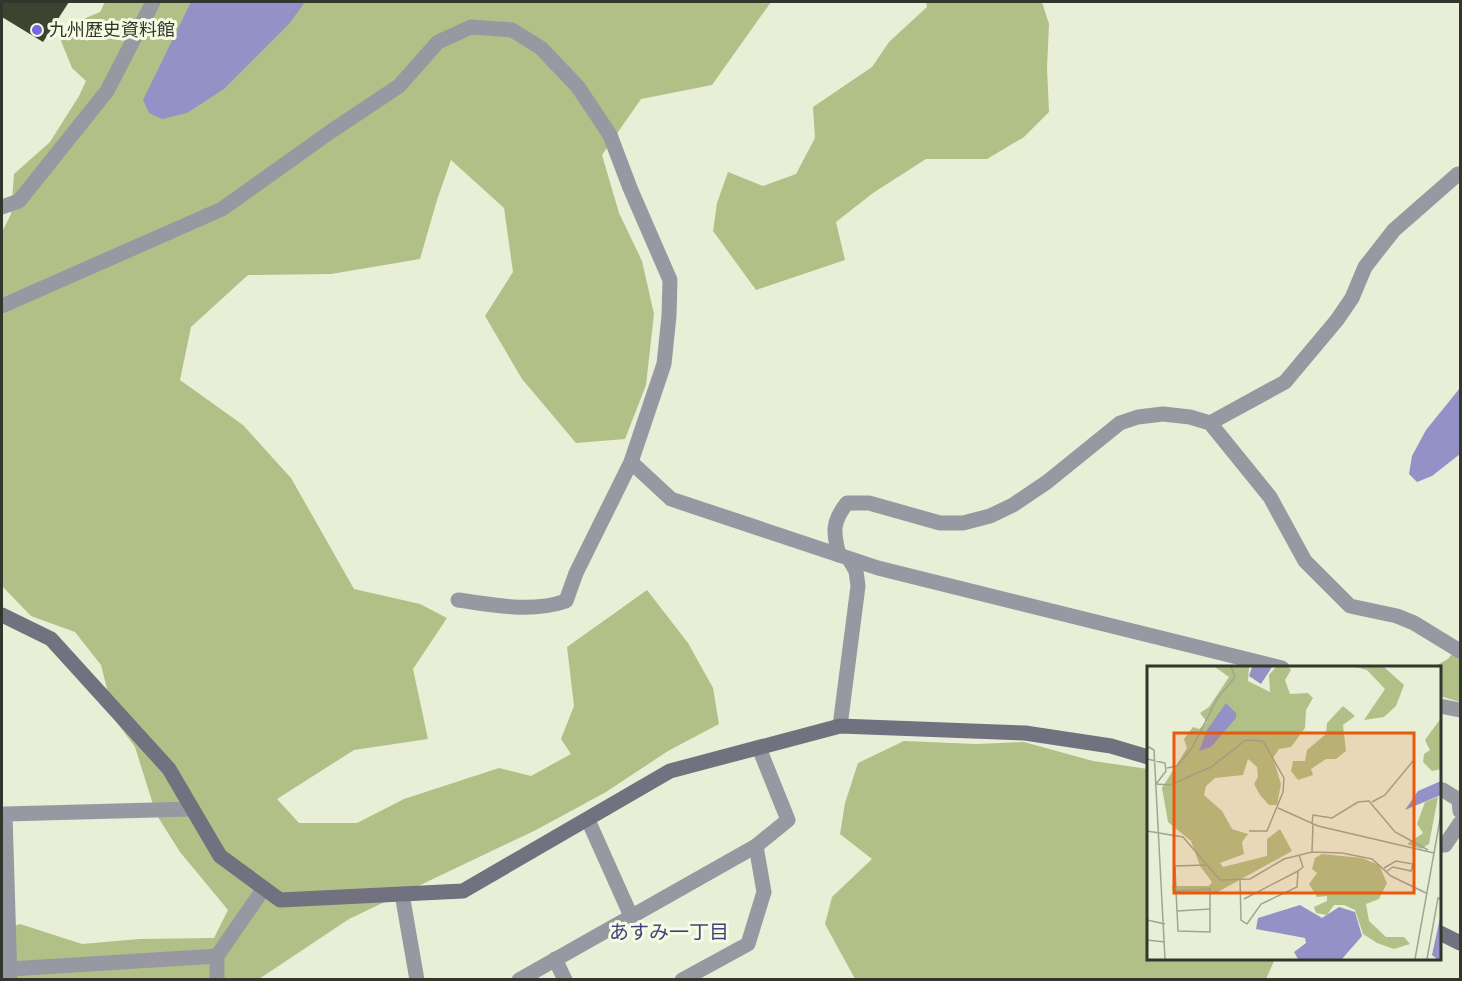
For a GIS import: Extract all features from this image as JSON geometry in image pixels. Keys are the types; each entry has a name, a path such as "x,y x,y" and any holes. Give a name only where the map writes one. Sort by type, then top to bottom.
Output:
{"street":[{"path":"2,207 19,201 107,91 153,2"},
{"path":"2,306 222,209 399,86 438,42 471,27 512,30 541,48 578,87 610,135 670,280 664,364 631,462 576,573 566,601 549,607 521,608 458,600"},
{"path":"1210,423 1285,382 1337,320 1352,297 1365,267 1394,230 1458,174"},
{"path":"840,726 858,586 856,571 844,557 834,536 837,515 847,503 869,503 940,524 963,523 990,516 1012,505 1047,482 1120,423 1138,417 1163,414 1190,417 1210,423 1270,497 1305,561 1350,606 1397,615 1461,651"},
{"path":"631,462 671,499 878,568 1274,666"},
{"path":"2,615 51,639 169,769 220,856 280,900 463,891 670,771 840,726 1025,733 1111,746 1147,756"},
{"path":"1441,706 1461,710"},
{"path":"519,980 756,846 788,820 759,748"},
{"path":"1441,790 1459,800 1461,811"},
{"path":"192,809 4,814 10,974 217,956"},
{"path":"588,820 631,916"},
{"path":"1441,845 1445,845 1461,823"},
{"path":"682,980 748,944 764,892 756,846"},
{"path":"217,980 217,956 264,888"},
{"path":"402,894 417,980"},
{"path":"1441,933 1461,943"},
{"path":"555,959 565,980"}],"green space":[{"path":"105,2 771,2 712,85 641,99 602,155 619,213 642,261 654,314 646,385 625,439 576,443 522,379 485,316 513,272 504,208 451,160 420,259 331,274 248,275 191,327 180,380 243,425 291,478 354,589 420,604 447,618 413,669 428,739 354,750 277,799 299,823 357,823 404,799 499,768 531,776 571,754 561,739 574,706 567,647 647,590 688,643 713,688 719,724 668,751 606,792 536,830 349,919 259,979 16,979 2,976 2,930 20,924 82,944 139,939 214,938 228,910 180,852 156,814 135,747 115,720 101,665 75,632 31,616 2,586 2,232 11,214 14,174 50,142 86,81 72,68 61,41 76,22 100,12"},
{"path":"926,2 1042,2 1049,24 1047,68 1049,112 1024,137 987,159 926,159 873,193 836,222 845,260 756,290 713,231 717,203 728,172 763,186 796,174 815,138 813,107 872,67 889,42 927,7"},
{"path":"1460,644 1460,702 1441,696 1441,666 1436,666 1448,659"},
{"path":"904,741 976,744 1024,742 1093,761 1147,769 1147,960 1275,960 1266,979 855,979 825,924 832,897 872,859 840,834 845,803 858,763"}],"shaded area":[{"path":"191,2 305,2 289,24 224,89 187,113 162,119 149,113 143,100"},
{"path":"1460,388 1460,454 1432,476 1417,482 1409,474 1412,456 1426,430"}],"building":[{"name":"九州歴史資料館","path":"2,2 69,2 43,42 2,17"}],"place":[{"name":"九州歴史資料館","path":"37,30"}],"district":[{"name":"あすみ一丁目","path":"669,932"}]}
